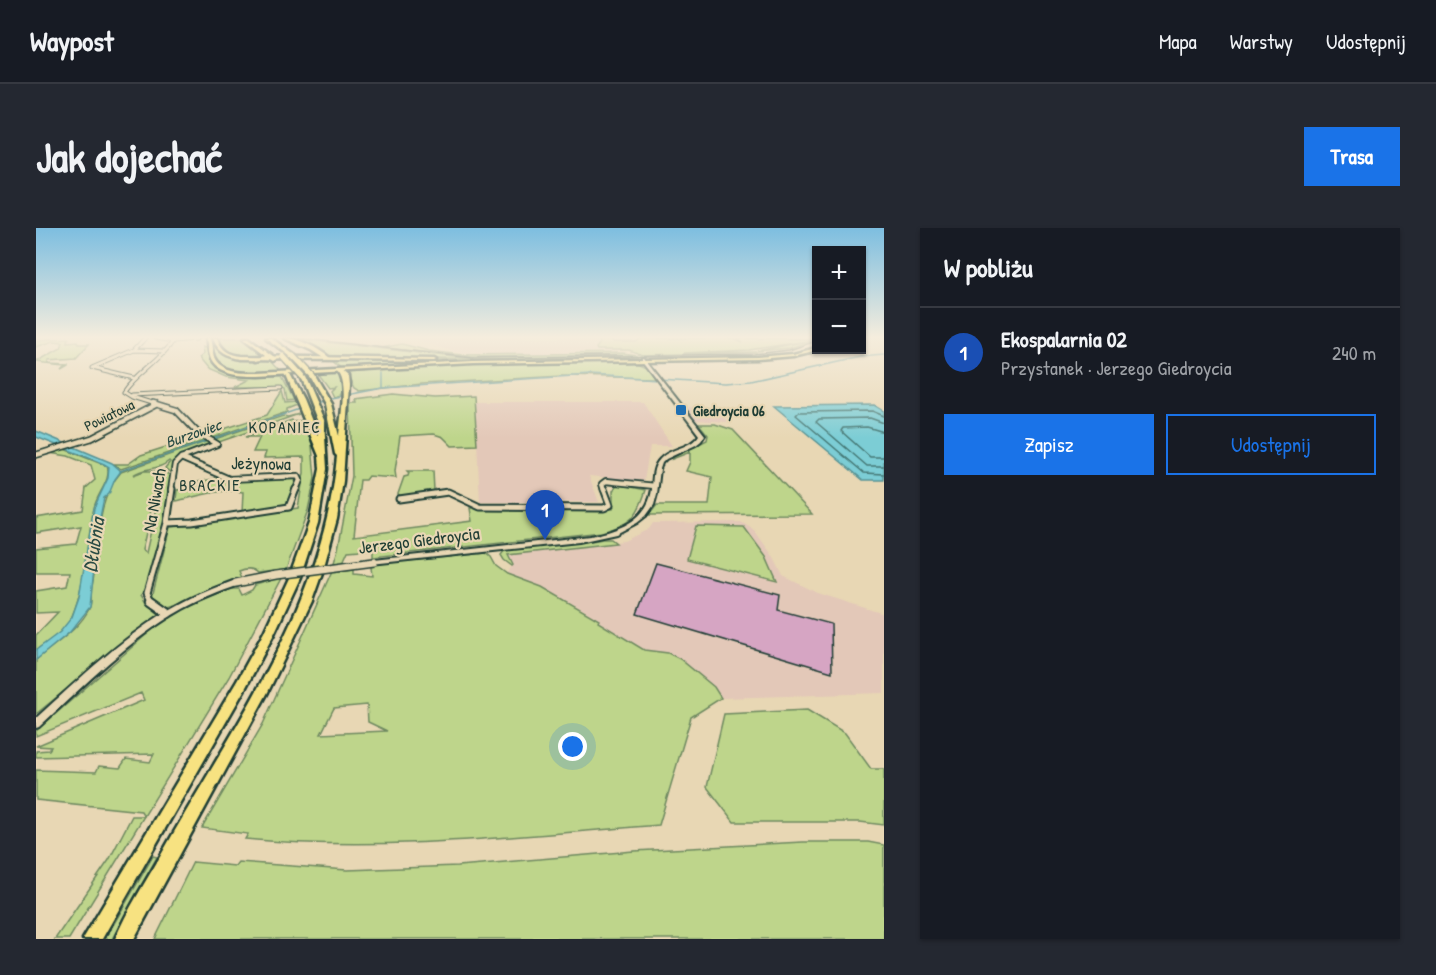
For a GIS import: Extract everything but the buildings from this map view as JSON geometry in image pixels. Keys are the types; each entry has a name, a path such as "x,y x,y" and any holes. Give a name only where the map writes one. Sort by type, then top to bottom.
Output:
{"highway":[{"path":"284,371 300,399 306,418 333,462"},
{"path":"297,371 311,390 333,462"},
{"path":"124,939 253,709 300,615 329,536 338,497 330,411 320,389 307,371"},
{"path":"92,939 243,681 293,579 312,530 333,462 344,406 346,385 342,373 350,371"}],"main road":[{"path":"234,371 252,375 283,371"},
{"path":"289,371 342,373"}],"street":[{"path":"105,371 134,378"},
{"name":"Powiatowa","path":"142,371 124,390 129,396 157,404"},
{"name":"Jerzego Giedroycia","path":"36,723 131,640 168,613 205,594 236,583 276,575 374,562 579,540 622,529 642,516 652,503 660,462 665,457 698,441 702,435 653,371"},
{"path":"129,396 281,388"},
{"name":"Powiatowa","path":"36,455 103,433 157,404"},
{"name":"Na Niwach","path":"157,404 178,411 205,437 216,443 181,458 175,464 167,523 147,593 152,602 168,613"},
{"name":"Jeżynowa","path":"167,523 192,522 289,507 300,480 297,476 288,475 229,479 181,458"},
{"path":"399,499 448,492 456,493 478,507 604,508 610,505 602,484 606,481 655,486"}],"shaded area":[{"path":"475,402 643,402 672,446 650,446 644,481 589,476 599,502 480,502"},
{"path":"687,407 716,407 728,422 695,420"},
{"path":"741,522 754,530 773,556 783,576 818,593 884,614 884,693 721,698 714,687 680,659 668,653 645,650 598,622 599,620 584,610 542,587 506,574 513,565 508,555 624,541 649,529 653,523"}],"green space":[{"path":"212,371 224,371 248,377 282,377 294,400 287,401 285,389 280,387 235,387 249,380 226,377"},
{"path":"234,371 283,373 248,373"},
{"path":"650,371 655,378 562,376 422,384 359,391 354,388 347,373"},
{"path":"338,372 342,384 340,395 333,397 330,391 334,387 328,388 317,373"},
{"path":"282,391 285,403 296,402 297,405 287,409 287,412 212,438 205,435 267,415"},
{"path":"393,394 435,398 474,396 477,445 452,446 443,437 434,434 400,436 396,478 368,476 365,480 360,480 354,536 472,521 470,508 613,509 613,491 617,484 646,490 632,518 620,526 602,532 373,557 373,549 348,551 339,571 354,569 354,574 372,576 371,567 377,564 486,553 496,566 507,574 542,587 599,620 598,622 644,650 668,653 680,659 714,687 721,698 691,717 659,825 504,838 348,844 245,839 248,834 202,828 263,724 331,573 352,476 350,403 357,403 356,399","holes":["367,705 368,722 387,731 321,734 334,708"]},
{"path":"299,414 219,442 215,439 283,416"},
{"path":"292,420 293,422 303,420 311,435 315,478 308,510 287,567 229,677 69,939 55,939 109,860 132,816 144,816 141,811 36,800 36,770 96,772 99,766 120,768 126,759 150,762 154,754 36,757 36,751 49,750 51,747 36,746 144,700 141,693 36,736 36,731 155,627 177,612 229,589 239,589 242,595 252,590 255,585 270,581 274,571 258,573 247,569 239,571 242,578 171,606 167,607 152,597 170,527 298,508 304,473 304,457 264,458 266,452 253,452 260,437 245,437"},
{"path":"699,424 715,424 733,430 812,514 649,515 657,505 709,505 712,477 686,471 690,462 690,452 672,459 707,440 708,435"},
{"path":"200,436 207,440 121,469 114,464 128,464 141,455"},
{"path":"208,441 214,444 178,459 171,473 165,468 169,461 160,467 142,471 133,475 144,471 160,471 142,550 146,553 164,471 171,477 164,525 147,584 141,595 146,603 159,614 36,714 36,660 72,631 90,606 99,526 112,484 121,472"},
{"path":"64,449 107,466 108,476 94,508 83,576 72,616 61,631 36,650 36,635 58,612 36,613 36,591 67,586 70,572 36,572 36,548 76,544 81,526 36,533 36,518 83,510 86,488 95,480 91,465 68,456 49,453"},
{"path":"407,471 433,471 434,491 403,497 398,494 404,477 408,476"},
{"path":"297,477 287,504 281,507 242,513 243,492 234,491 210,493 176,501 177,490 186,489 187,484 219,478 229,480"},
{"path":"696,526 744,527 766,557 777,582 687,559"},
{"path":"611,539 616,543 508,555 512,566 501,555 505,550 517,548"},
{"path":"807,710 845,733 871,769 884,769 884,825 860,822 734,822 707,787 724,714"},
{"path":"803,842 868,842 884,845 884,939 155,939 193,862 235,866 238,862 347,870 458,866 634,851"},
{"path":"153,856 157,857 112,939 105,939"}],"water":[{"path":"874,405 884,411 884,480 863,480 774,406"},
{"name":"Dłubnia","path":"36,431 112,463 121,471 109,494 104,498 99,522 90,607 70,632 36,660 36,650 60,632 72,617 79,597 94,508 108,478 109,467 36,437"}],"waterway":[{"name":"Burzowiec","path":"383,388 590,375 726,383 751,381 796,371"},
{"path":"383,373 383,388"},
{"name":"Burzowiec","path":"120,471 331,398 383,388"}],"place":[{"name":"Giedroycia 06","path":"681,410"},
{"name":"Ekospalarnia 02","path":"545,540"}],"district":[{"name":"KOPANIEC","path":"285,427"},
{"name":"BRACKIE","path":"210,485"}]}
